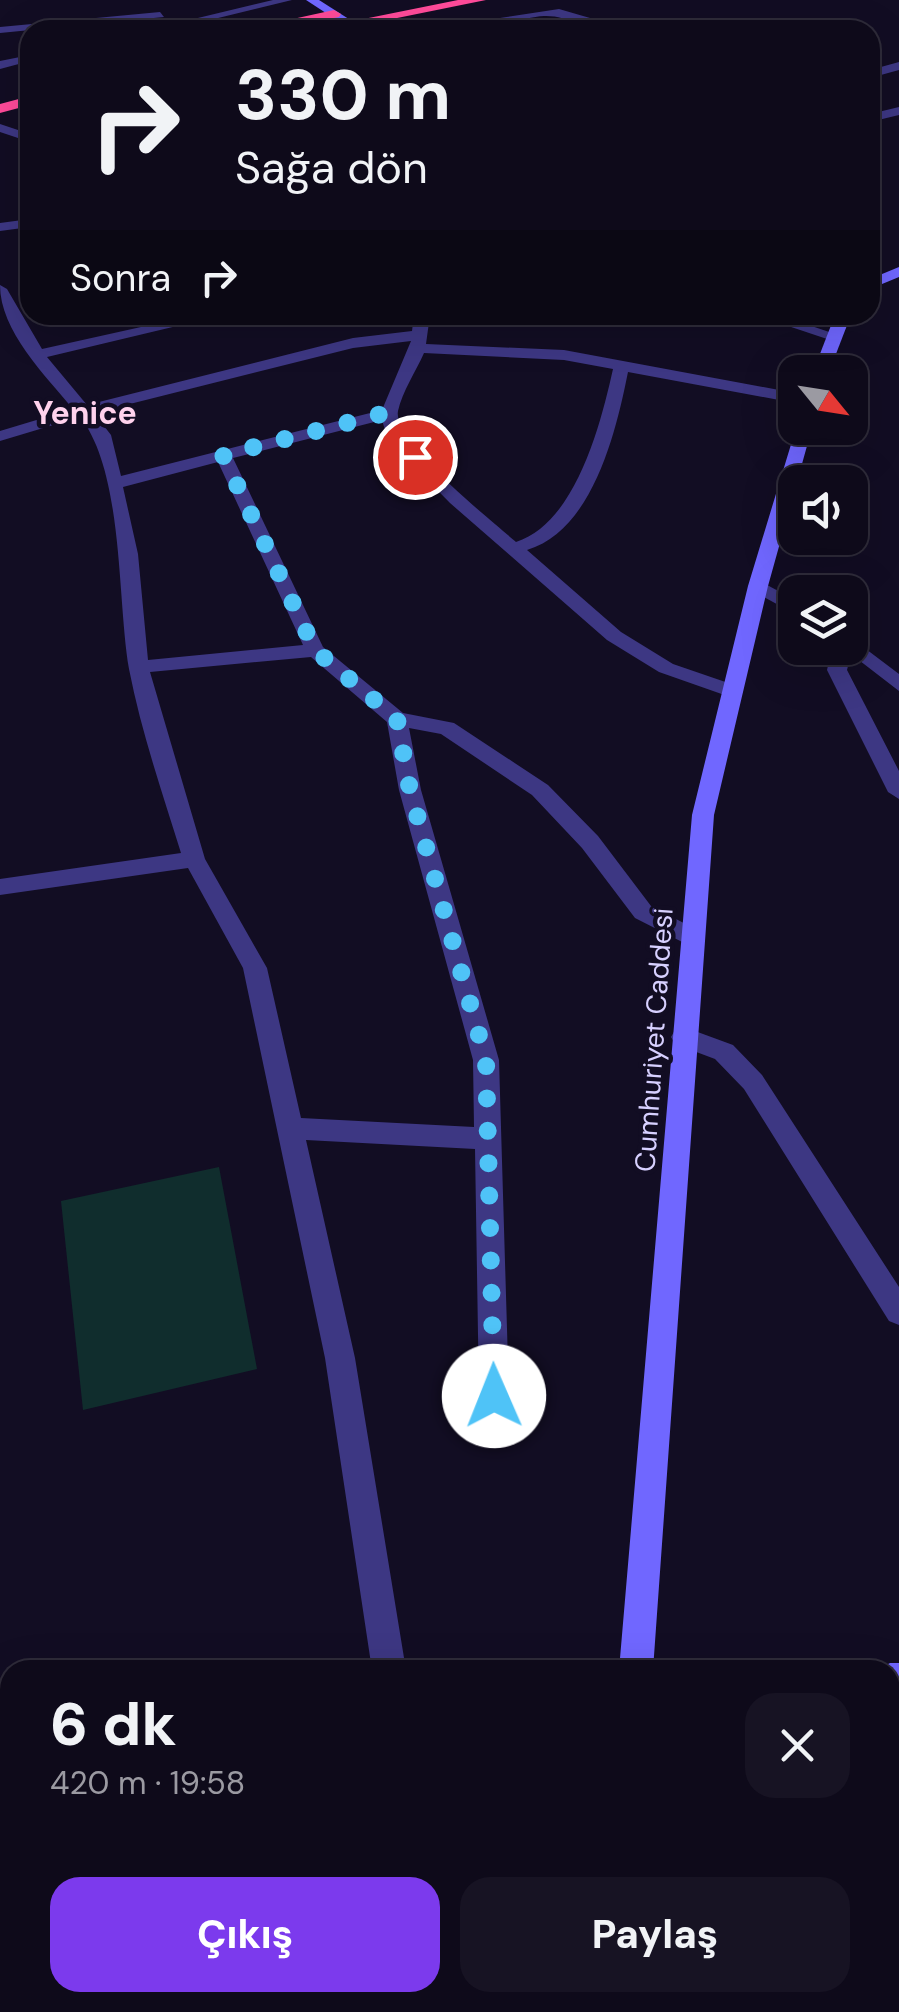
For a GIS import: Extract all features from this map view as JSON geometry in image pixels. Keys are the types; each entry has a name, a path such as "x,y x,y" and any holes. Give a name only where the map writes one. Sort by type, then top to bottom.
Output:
{"highway":[{"path":"304,20 411,0"},
{"path":"370,20 479,0"}],"street":[{"path":"181,20 288,0"},
{"path":"312,1 343,20"},
{"path":"521,20 568,12 586,20"},
{"path":"882,56 899,64"},
{"path":"0,288 20,325"},
{"path":"20,325 37,356 102,435 116,482 128,554 139,667 194,858 255,968 340,1358 387,1660"},
{"path":"37,356 172,325"},
{"path":"420,325 418,341 389,412 394,436 456,499 614,636 666,668 733,692"},
{"path":"797,325 833,336"},
{"path":"827,355 838,325"},
{"path":"0,436 82,410 353,343 418,341 564,355 778,395"},
{"path":"516,548 540,539 564,517 614,410 621,367"},
{"path":"116,482 389,412"},
{"name":"Cumhuriyet Caddesi","path":"637,1660 703,815 758,586 799,445"},
{"path":"223,455 315,650 397,719 447,728 540,790 590,842 643,912 692,938"},
{"path":"758,586 778,598"},
{"path":"139,667 315,650"},
{"path":"868,658 899,685"},
{"path":"838,665 837,670 899,792"},
{"path":"397,719 414,807 486,1060 494,1396"},
{"path":"0,888 194,858"},
{"path":"684,1036 724,1052 753,1082 896,1301"},
{"path":"290,1128 488,1139"}],"green space":[{"path":"219,1167 257,1369 83,1410 61,1201"}],"district":[{"name":"Yenice","path":"85,413"}],"route":[{"path":"415,457 394,436 389,412 223,455 315,650 397,719 410,790 486,1060 494,1396"}]}
